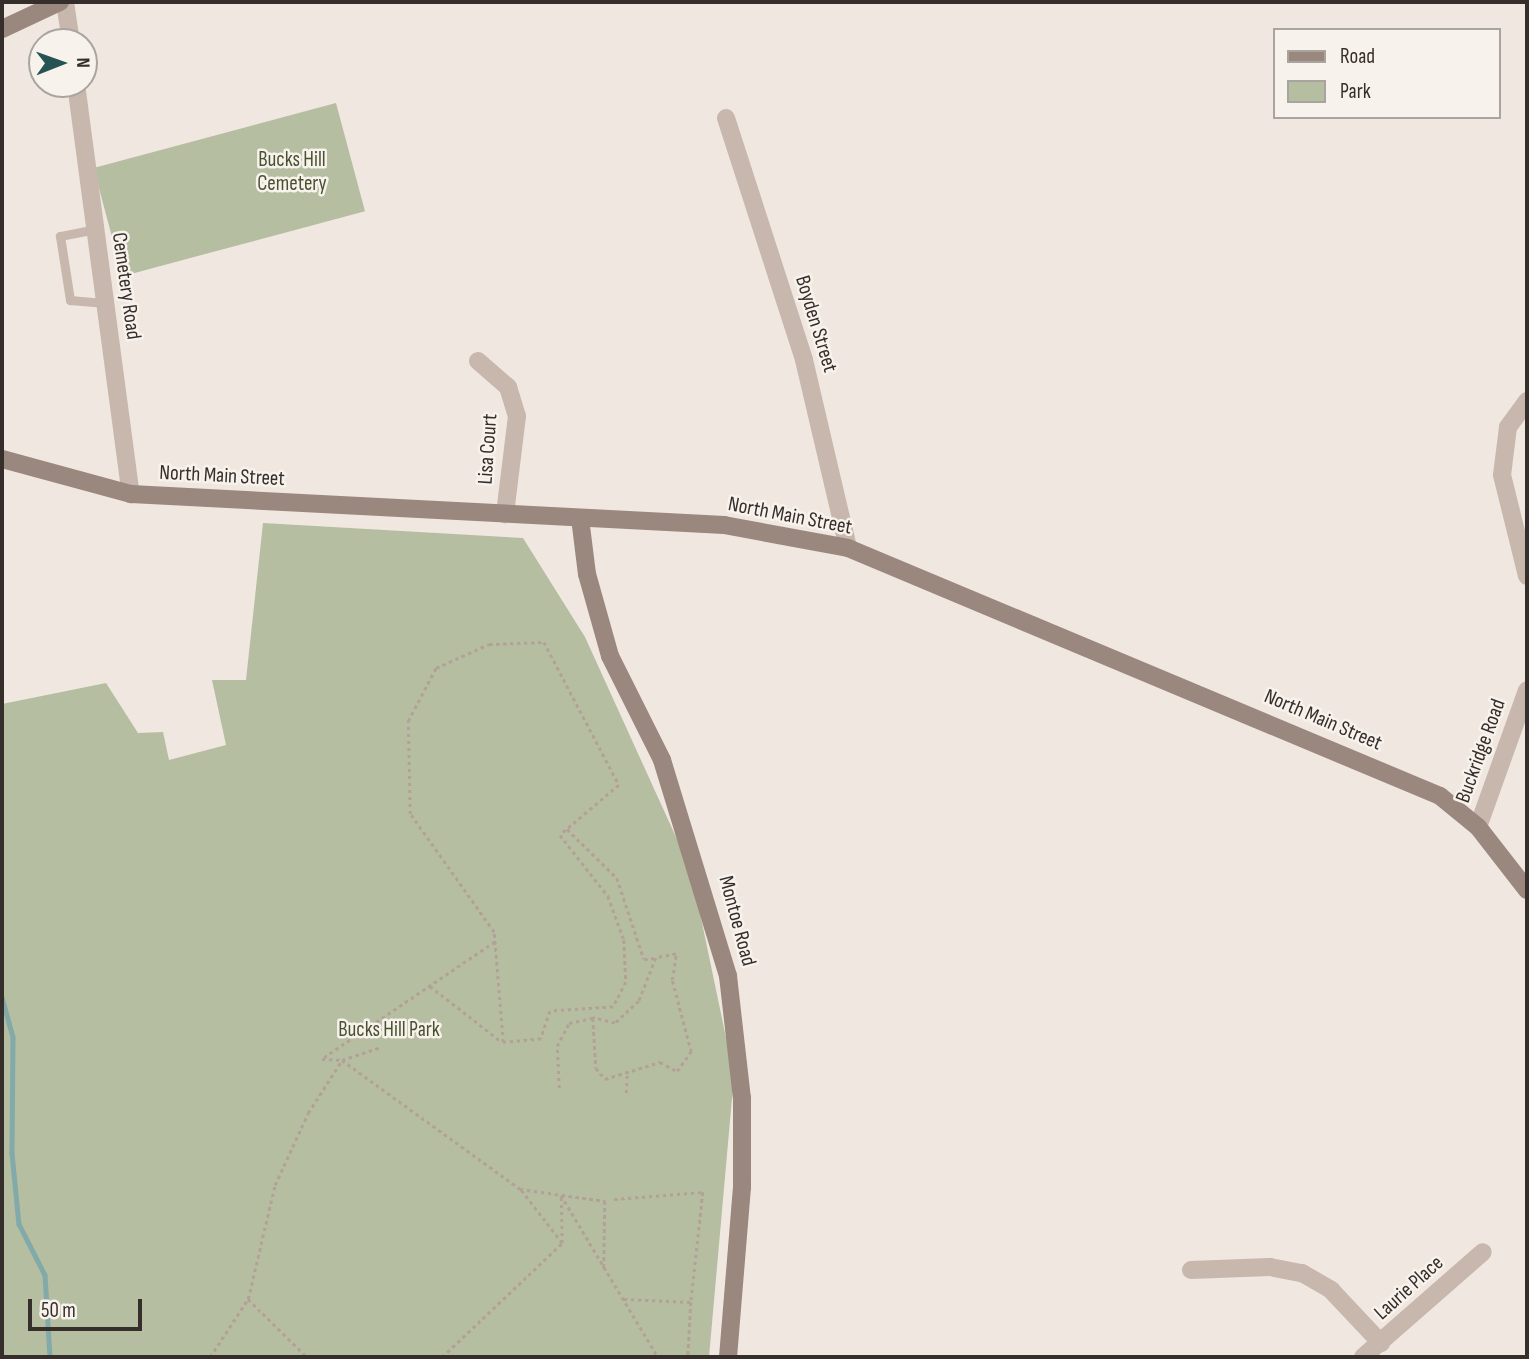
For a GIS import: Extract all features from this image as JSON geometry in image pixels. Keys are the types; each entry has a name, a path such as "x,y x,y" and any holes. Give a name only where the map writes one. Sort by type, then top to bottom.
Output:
{"main road":[{"path":"2,29 62,2"},
{"name":"North Main Street","path":"2,458 131,494 724,525 848,548 1440,796 1478,827 1527,890"},
{"name":"Montoe Road","path":"580,518 587,573 610,656 662,760 728,976 742,1098 729,1357"}],"street":[{"path":"62,2 68,28"},
{"name":"Cemetery Road","path":"78,98 131,494"},
{"name":"Boyden Street","path":"726,118 804,360 848,548"},
{"name":"Lisa Court","path":"478,361 508,387 517,416 505,514"},
{"path":"1527,401 1508,427 1502,475 1527,576"},
{"name":"Buckridge Road","path":"1478,827 1527,690"},
{"name":"Laurie Place","path":"1363,1357 1483,1252"},
{"path":"1191,1270 1269,1267 1302,1273 1331,1290 1381,1343"}],"lane":[{"path":"96,229 60,236 70,300 106,303"}],"path":[{"path":"430,986 503,1042 541,1039 550,1011 613,1007 626,982 624,940 608,896 560,835 619,786 544,642 489,644 436,668 408,721 410,814 494,932 503,1042"},
{"path":"567,829 591,846 617,878 644,959 676,954 672,980 691,1052 677,1072 660,1062 628,1067 621,1078 605,1080 596,1068 593,1018"},
{"path":"381,1047 342,1060 322,1059 495,942"},
{"path":"559,1088 558,1046 569,1023 593,1018 615,1023 639,1001 656,958"},
{"path":"342,1060 520,1189 562,1242"},
{"path":"210,1357 248,1299 275,1185 342,1060"},
{"path":"626,1093 628,1067"},
{"path":"520,1189 605,1201 604,1268"},
{"path":"614,1199 704,1192 691,1302 688,1357"},
{"path":"442,1357 562,1242 561,1195"},
{"path":"561,1195 658,1357"},
{"path":"248,1299 307,1357"},
{"path":"623,1299 691,1302"}],"green space":[{"name":"Bucks Hill Cemetery","path":"336,103 365,211 123,276 94,168"},
{"name":"Bucks Hill Park","path":"263,523 523,538 585,637 691,870 734,1076 709,1357 2,1357 2,704 106,683 138,733 163,732 169,760 226,745 212,680 246,680"}],"waterway":[{"path":"2,997 13,1037 12,1153 19,1224 45,1275 50,1357"}]}
